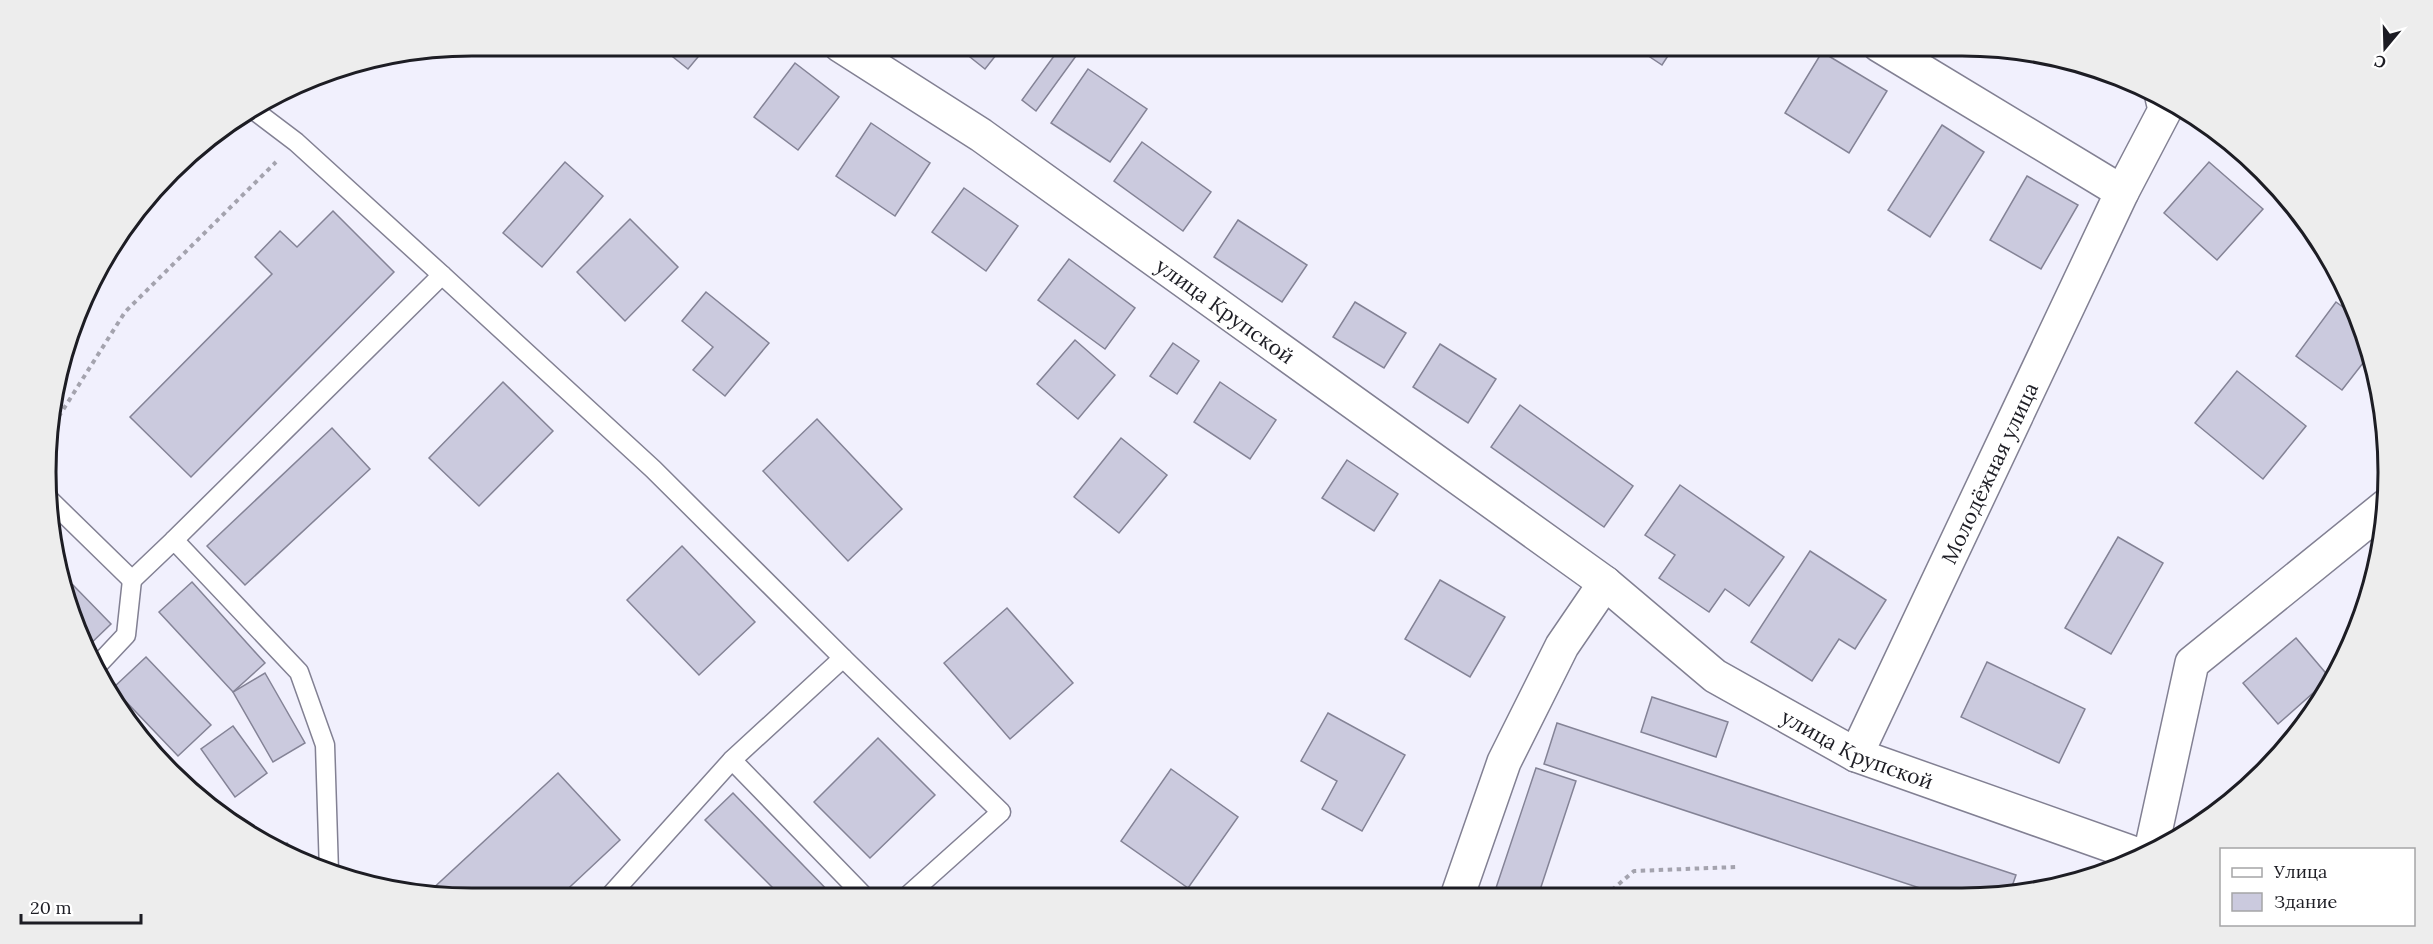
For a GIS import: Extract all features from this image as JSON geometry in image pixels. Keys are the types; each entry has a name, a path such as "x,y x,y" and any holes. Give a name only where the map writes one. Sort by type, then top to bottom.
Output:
{"street":[{"name":"улица Крупской","path":"857,56 981,135 1605,583 1715,676 1856,755 2131,852"},
{"path":"1897,56 2122,192"},
{"name":"Молодёжная улица","path":"1856,755 2122,192 2165,109"},
{"path":"2153,842 2192,663 2375,515"},
{"path":"1460,888 1504,762 1562,646 1605,583"}],"lane":[{"path":"259,114 296,142 653,469 1001,812 916,888"},
{"path":"101,662 126,636 132,580 442,275"},
{"path":"57,507 132,580"},
{"path":"174,540 298,672 325,745 329,863"},
{"path":"617,888 732,760 843,658"},
{"path":"732,760 856,888"}],"path":[{"path":"59,415 125,312 296,142"},
{"path":"1614,888 1634,871 1736,867"}],"building":[{"path":"672,56 699,56 688,69"},
{"path":"969,56 995,56 985,69"},
{"path":"1054,56 1076,56 1036,111 1022,100"},
{"path":"1648,56 1668,56 1662,65"},
{"path":"1820,56 1829,56 1887,91 1849,153 1785,113"},
{"path":"795,63 839,97 798,150 754,117"},
{"path":"1088,69 1147,109 1110,162 1051,123"},
{"path":"871,123 930,163 895,216 836,176"},
{"path":"1942,125 1984,152 1930,237 1888,210"},
{"path":"1142,142 1211,192 1183,231 1114,181"},
{"path":"565,162 603,196 542,267 503,233"},
{"path":"2209,162 2263,209 2217,260 2164,213"},
{"path":"2027,176 2078,205 2041,269 1990,240"},
{"path":"964,188 1018,226 986,271 932,232"},
{"path":"333,211 394,272 191,477 130,417 272,274 255,257 280,231 297,247"},
{"path":"630,219 678,267 625,321 577,272"},
{"path":"1238,220 1307,265 1282,302 1214,257"},
{"path":"1069,259 1135,308 1105,349 1038,300"},
{"path":"706,292 769,343 725,396 693,370 713,347 682,321"},
{"path":"1355,302 1406,333 1384,368 1333,337"},
{"path":"2336,302 2344,308 2363,363 2342,390 2296,356"},
{"path":"1075,340 1115,375 1078,419 1037,384"},
{"path":"1173,343 1199,361 1177,394 1150,376"},
{"path":"1440,344 1496,379 1468,423 1413,387"},
{"path":"2237,371 2306,426 2263,479 2195,423"},
{"path":"503,382 553,431 479,506 429,458"},
{"path":"1220,382 1276,420 1250,459 1194,422"},
{"path":"1520,405 1633,486 1604,527 1491,447"},
{"path":"817,419 902,509 848,561 763,471"},
{"path":"332,428 370,469 245,585 207,546"},
{"path":"1121,438 1167,475 1119,533 1074,497"},
{"path":"1347,460 1398,494 1374,531 1322,498"},
{"path":"1680,485 1784,557 1749,606 1725,589 1709,612 1659,578 1675,555 1645,535"},
{"path":"2118,537 2163,563 2111,654 2065,628"},
{"path":"682,546 755,622 699,675 627,600"},
{"path":"1810,551 1886,600 1855,649 1839,639 1812,681 1751,642"},
{"path":"1440,580 1505,617 1470,677 1405,639"},
{"path":"192,582 265,663 233,692 159,612"},
{"path":"72,586 111,624 92,642 78,606"},
{"path":"1007,608 1073,683 1010,739 944,663"},
{"path":"2296,638 2326,673 2314,692 2278,724 2243,683"},
{"path":"146,657 211,725 178,756 123,699 115,686"},
{"path":"1987,662 2085,709 2059,763 1961,717"},
{"path":"265,673 305,743 273,762 233,692"},
{"path":"1652,697 1728,722 1716,757 1641,732"},
{"path":"1328,713 1405,755 1362,831 1322,809 1337,781 1301,761"},
{"path":"1557,723 2016,875 2012,885 1988,888 1920,888 1544,764"},
{"path":"233,726 267,773 235,797 201,749"},
{"path":"878,738 935,795 870,858 814,802"},
{"path":"1536,768 1576,781 1541,888 1496,888"},
{"path":"1171,769 1238,817 1188,888 1121,841"},
{"path":"558,773 620,840 569,888 435,887"},
{"path":"733,793 825,888 773,888 705,820"}]}
